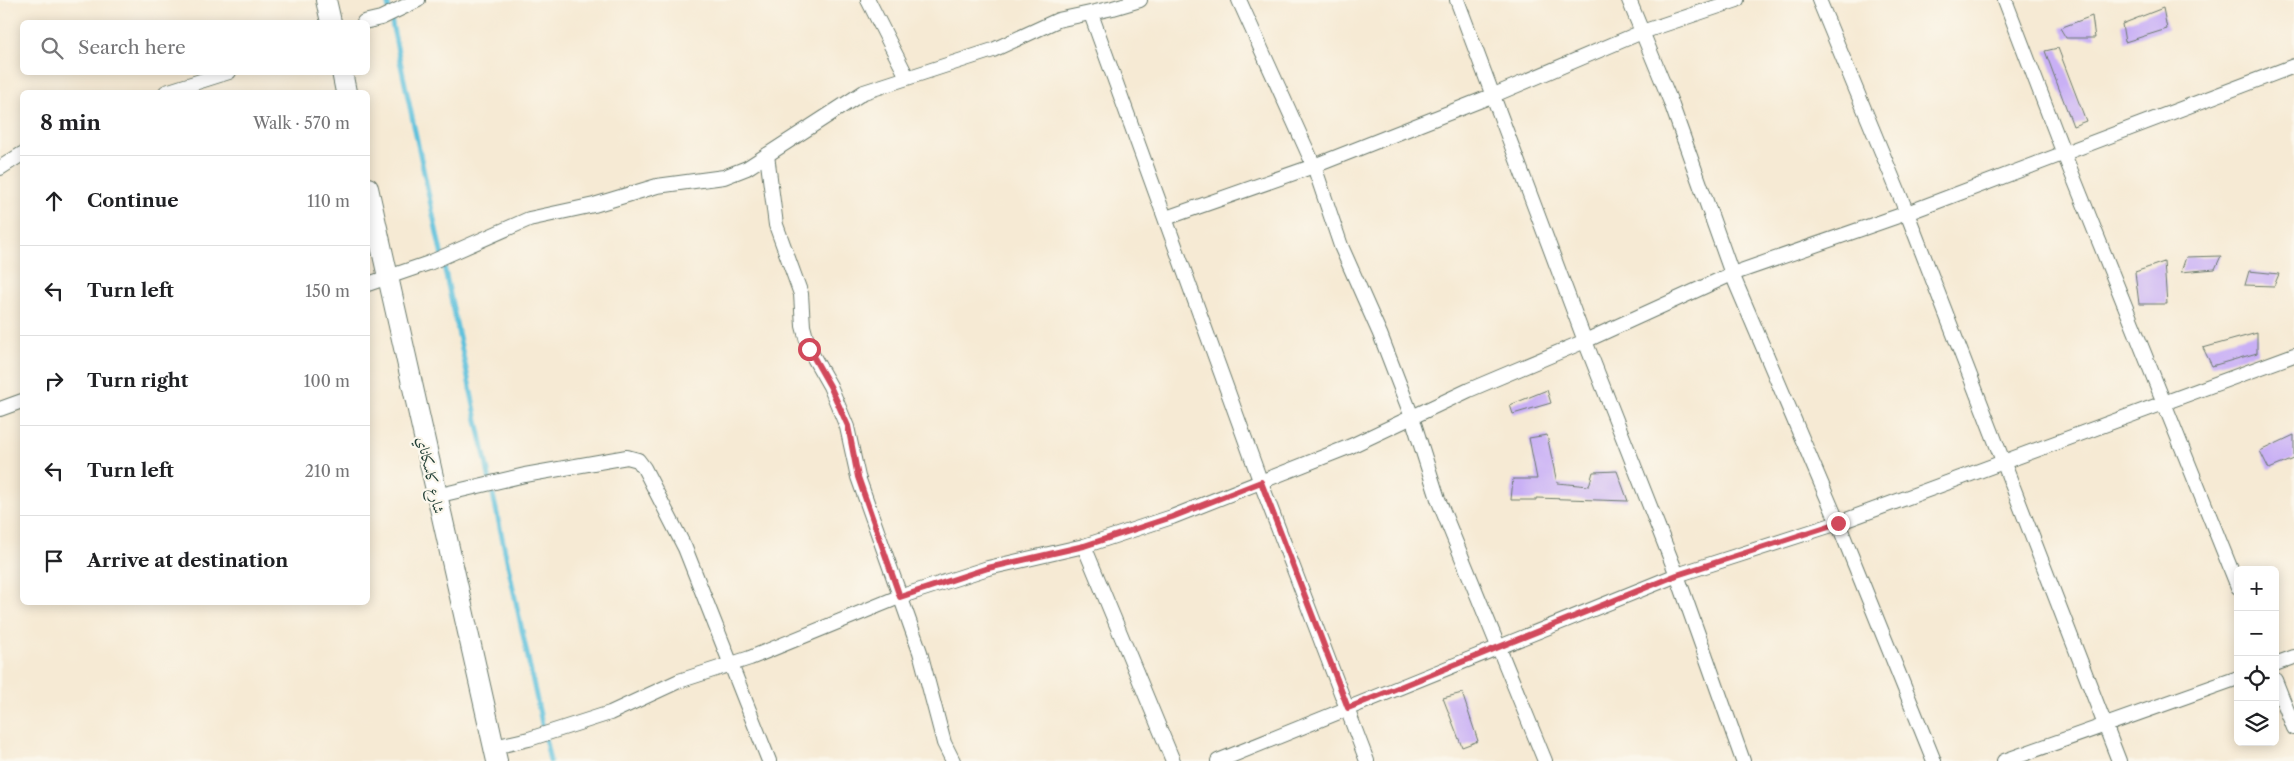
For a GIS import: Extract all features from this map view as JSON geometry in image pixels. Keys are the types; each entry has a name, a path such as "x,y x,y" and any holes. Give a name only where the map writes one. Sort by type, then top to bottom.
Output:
{"street":[{"path":"326,0 331,20"},
{"path":"370,21 381,18 418,0"},
{"path":"868,0 907,77"},
{"path":"370,283 429,263 529,219 594,205 656,186 724,177 747,168 864,92 993,50 1058,20 1091,14 1140,0"},
{"path":"1238,0 1314,166 1341,246 1380,334 1412,417 1438,499 1545,761"},
{"path":"1457,0 1585,341 1677,575 1743,761"},
{"path":"1629,0 1670,100 1732,274 1838,523 1934,761"},
{"path":"1166,218 1314,166 1494,95 1642,32 1737,0"},
{"path":"1819,0 1907,213 2119,761"},
{"path":"2005,0 2064,154 2234,577"},
{"path":"1091,14 1261,482 1368,761"},
{"path":"496,754 529,740 610,713 679,681 731,663 900,597 988,568 1084,546 1172,517 1351,446 1469,390 1585,341 1732,274 1907,213 2294,66"},
{"path":"172,90 220,75"},
{"path":"343,75 346,90"},
{"path":"0,168 20,155"},
{"path":"767,155 776,225 801,294 803,326 809,349 830,386 848,426 858,477 920,652 944,743 954,761"},
{"name":"شارع كاسكاناي","path":"370,197 436,496 496,754"},
{"path":"1218,761 1677,575 1838,523 2294,355"},
{"path":"0,409 20,402"},
{"path":"436,496 586,463 627,457 638,460 644,468 685,548 769,761"},
{"path":"1084,546 1173,761"},
{"path":"2279,663 2294,657"},
{"path":"2004,761 2234,679"},
{"path":"2279,690 2294,728"}],"building":[{"path":"2163,8 2167,29 2125,42 2122,24"},
{"path":"2092,16 2095,38 2066,38 2060,28"},
{"path":"2058,48 2086,121 2073,126 2045,51"},
{"path":"2221,256 2215,269 2181,272 2186,257"},
{"path":"2164,262 2167,304 2139,304 2135,272"},
{"path":"2249,271 2279,274 2274,286 2245,285"},
{"path":"2257,333 2257,353 2212,366 2203,348"},
{"path":"1547,390 1551,403 1513,414 1510,405"},
{"path":"1547,435 1557,483 1589,486 1593,472 1617,471 1628,501 1536,498 1536,500 1511,500 1513,479 1537,479 1529,438"},
{"path":"2294,435 2294,459 2269,469 2260,451"},
{"path":"1462,693 1478,741 1462,747 1443,698"}],"waterway":[{"path":"387,0 550,761"}],"route":[{"path":"809,349 830,386 848,426 858,477 900,597 988,568 1084,546 1172,517 1261,482 1348,708 1677,575 1838,523"}]}
